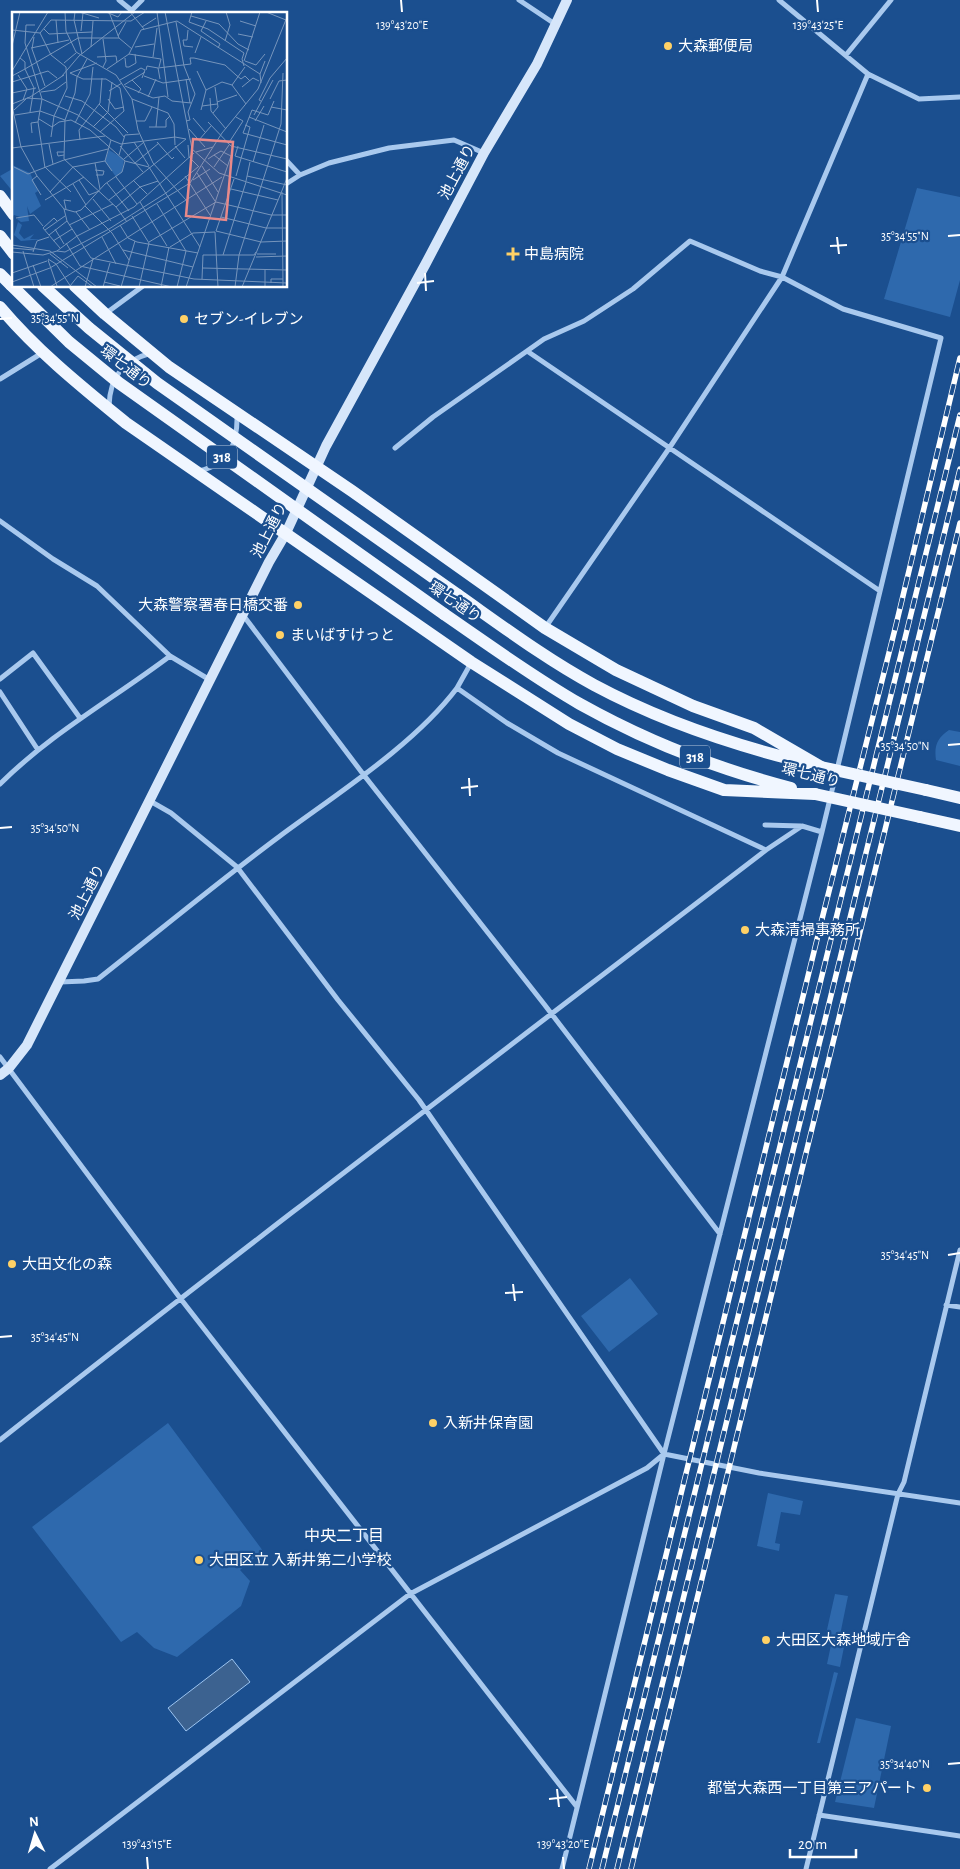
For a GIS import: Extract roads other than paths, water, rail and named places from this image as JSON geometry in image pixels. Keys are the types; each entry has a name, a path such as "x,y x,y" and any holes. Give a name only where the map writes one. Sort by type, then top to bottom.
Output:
{"main road":[{"name":"池上通り","path":"0,1074 9,1068 27,1045 286,533 326,446 425,266 484,153 537,64 568,0"},
{"path":"0,196 12,212"},
{"path":"0,236 12,251"},
{"name":"環七通り","path":"0,274 12,287"},
{"name":"環七通り","path":"13,288 70,342 118,383 444,614 544,682 587,708 635,732 729,769 815,794 960,826"},
{"name":"環七通り","path":"46,288 89,328 157,383 556,662 618,698 704,734 762,752 960,798"},
{"path":"78,288 151,353 237,414 317,467 545,628 616,670 692,706 754,728 821,767"},
{"path":"0,307 43,352 109,409 471,662 568,724 617,749 724,790 815,794"}],"street":[{"path":"119,0 134,12 142,0"},
{"path":"519,0 556,24"},
{"path":"779,0 868,74 919,100 960,97"},
{"path":"846,55 892,0"},
{"path":"545,628 670,447 782,277 868,74"},
{"path":"288,183 300,175 329,163 388,148 454,140 484,153"},
{"path":"288,162 300,175"},
{"path":"395,448 433,417 544,339 584,321 633,290 690,241 760,271 782,277 843,309 941,338 822,832 664,1454 562,1869"},
{"path":"105,314 139,288"},
{"path":"527,351 880,591"},
{"path":"0,380 43,352"},
{"path":"109,409 111,389 119,371 134,359 151,353"},
{"path":"198,472 216,465 230,452 236,433 237,414"},
{"path":"0,521 53,560 96,586 170,656 210,680"},
{"path":"243,615 363,774 552,1014 720,1234"},
{"path":"0,678 33,653 80,718"},
{"path":"0,784 38,750 80,718 170,656"},
{"path":"59,982 98,979 237,867 398,748 447,702 471,662"},
{"path":"457,688 507,723 558,753 766,850"},
{"path":"0,692 38,750"},
{"path":"150,801 171,813 237,867 338,1000 419,1100 664,1454 745,1470 960,1503"},
{"path":"765,824 802,826 822,832"},
{"path":"0,1440 180,1298 766,850 802,826"},
{"path":"0,1057 180,1298 577,1807"},
{"path":"806,1869 898,1494 904,1482 960,1250"},
{"path":"946,1305 960,1307"},
{"path":"50,1869 410,1594 648,1468 664,1454"},
{"path":"819,1815 960,1836"}],"railway":[{"path":"589,1869 896,625 960,358"},
{"path":"602,1869 960,415"},
{"path":"617,1869 960,469"},
{"path":"631,1869 960,523"}],"place":[{"name":"大森郵便局","path":"668,46"},
{"name":"中島病院","path":"513,254"},
{"name":"セブン-イレブン","path":"184,319"},
{"name":"大森警察署春日橋交番","path":"298,605"},
{"name":"まいばすけっと","path":"280,635"},
{"name":"大森清掃事務所","path":"745,930"},
{"name":"大田文化の森","path":"12,1264"},
{"name":"入新井保育園","path":"433,1423"},
{"name":"大田区立 入新井第二小学校","path":"199,1560"},
{"name":"大田区大森地域庁舎","path":"766,1640"},
{"name":"都営大森西一丁目第三アパート","path":"927,1788"}],"district":[{"name":"中央二丁目","path":"344,1535"}]}
